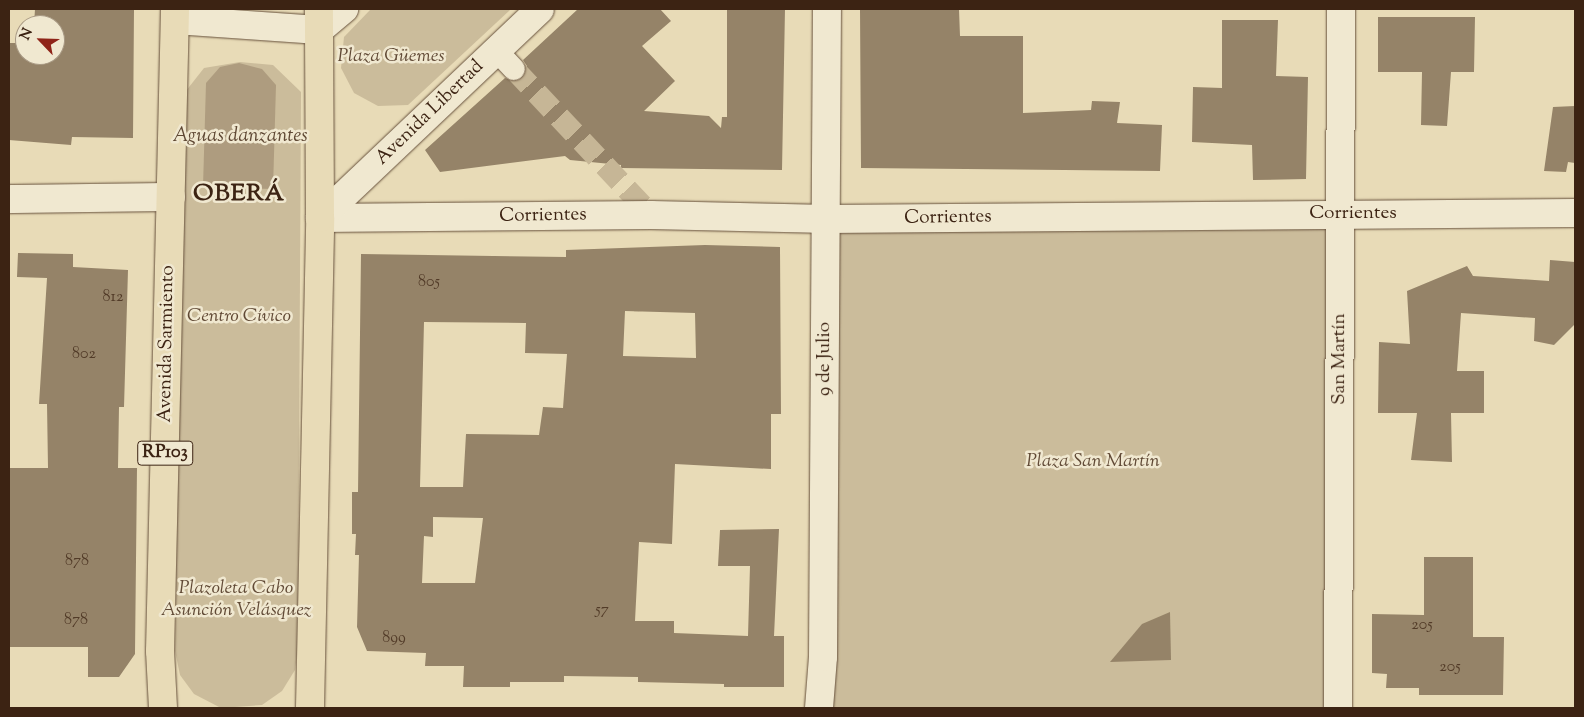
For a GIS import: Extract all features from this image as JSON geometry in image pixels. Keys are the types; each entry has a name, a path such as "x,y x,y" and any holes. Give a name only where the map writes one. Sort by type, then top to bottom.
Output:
{"main road":[{"name":"Avenida Sarmiento","path":"163,708 160,651 175,14"},
{"path":"310,708 320,218 319,19"}],"street":[{"path":"175,14 319,19 344,9"},
{"name":"Avenida Libertad","path":"320,218 505,60 540,9"},
{"name":"9 de Julio","path":"819,708 827,9"},
{"name":"San Martín","path":"1338,708 1341,9"},
{"path":"9,199 171,197"},
{"name":"Corrientes","path":"320,218 651,215 826,219 1575,213"}],"green space":[{"name":"Plaza Güemes","path":"371,9 511,9 408,105 378,106 354,93 341,68 344,37"},
{"path":"240,62 273,65 301,92 298,647 295,670 282,691 262,705 221,708 194,694 180,675 175,651 182,96 204,68"},
{"name":"Plaza San Martín","path":"1341,213 1338,708 819,708 827,219"}],"water":[{"name":"Aguas danzantes","path":"239,63 262,69 276,85 273,189 203,187 206,83 220,67"}],"building":[{"path":"35,9 134,9 133,138 72,137 71,145 9,140 9,43 15,43 15,65 65,65 65,15 35,15"},
{"path":"578,9 660,9 671,21 642,46 675,81 644,111 709,116 721,128 722,117 727,117 727,9 785,9 782,170 621,168 621,165 570,160 565,156 440,172 425,150 505,78 517,82 523,78 527,66 523,60"},
{"path":"860,9 959,9 960,36 1023,36 1023,113 1091,110 1092,101 1120,102 1117,123 1162,125 1160,171 861,168"},
{"path":"1378,17 1475,17 1474,72 1451,72 1447,126 1421,125 1422,72 1378,72"},
{"path":"1222,20 1278,20 1276,76 1308,77 1306,179 1253,180 1252,145 1192,142 1193,87 1222,88"},
{"path":"1575,106 1575,163 1568,162 1566,172 1544,171 1553,107"},
{"path":"705,245 780,247 781,414 771,414 771,469 675,464 672,544 639,542 635,621 674,621 674,633 748,636 750,566 718,566 720,530 779,529 774,636 784,636 784,687 724,687 724,684 638,682 638,677 564,676 564,682 510,682 510,687 463,687 464,666 425,666 426,653 367,651 357,627 359,555 355,555 356,534 352,534 352,492 358,492 361,254 566,257 566,250","holes":["625,311 695,313 696,358 623,356","424,322 526,323 525,353 567,354 563,408 543,407 539,435 466,434 463,487 420,487","433,517 483,518 475,583 422,583 424,536 433,537"]},
{"path":"18,253 73,254 73,267 128,270 124,407 119,407 118,468 137,468 135,654 119,677 88,677 88,647 9,647 9,468 48,468 47,404 39,404 47,278 17,277"},
{"path":"1550,260 1575,262 1575,324 1554,345 1534,341 1535,318 1461,313 1457,371 1484,371 1484,413 1451,413 1452,462 1411,460 1417,413 1378,413 1379,342 1410,344 1407,291 1467,266 1473,276 1549,281"},
{"path":"1424,557 1473,557 1473,637 1504,637 1503,695 1419,695 1419,688 1386,688 1387,674 1372,673 1372,614 1424,615"},
{"path":"1170,612 1171,660 1110,662 1142,624"}],"tunnel":[{"path":"514,69 651,215"}],"district":[{"name":"OBERÁ","path":"239,195"}],"park label":[{"name":"Centro Cívico","path":"239,317"},
{"name":"Plazoleta Cabo Asunción Velásquez","path":"236,600"}]}
